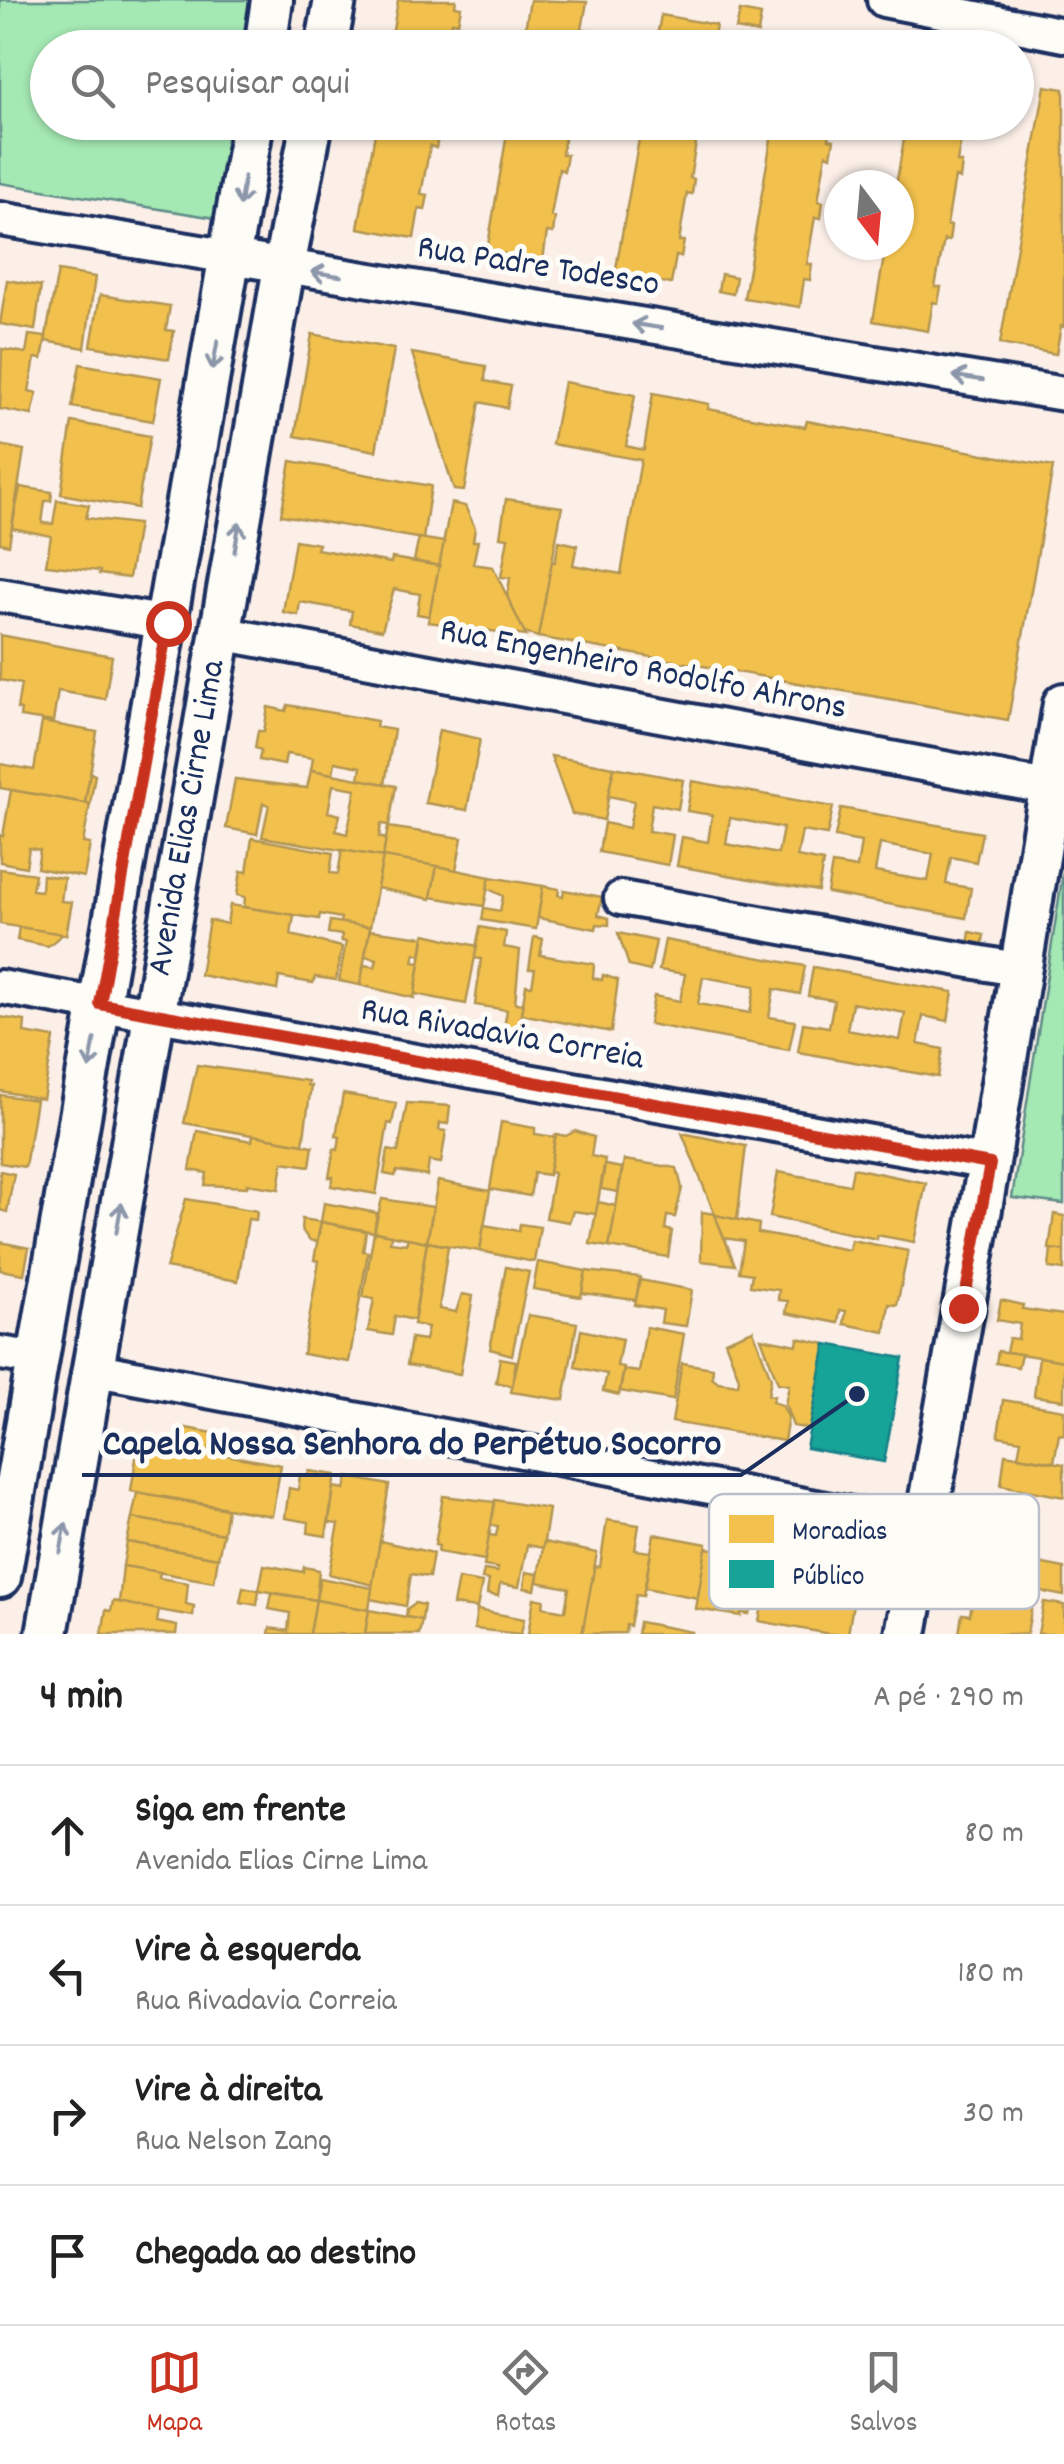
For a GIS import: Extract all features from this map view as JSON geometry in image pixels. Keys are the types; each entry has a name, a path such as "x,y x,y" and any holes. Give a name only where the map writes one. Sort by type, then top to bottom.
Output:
{"street":[{"path":"268,30 272,0"},
{"path":"330,30 336,0"},
{"path":"884,0 1064,35"},
{"name":"Avenida Elias Cirne Lima","path":"0,1578 19,1356 100,1004 250,140"},
{"name":"Avenida Elias Cirne Lima","path":"47,1634 309,140"},
{"name":"Rua Padre Todesco","path":"0,219 1064,394"},
{"path":"0,595 168,623"},
{"name":"Rua Engenheiro Rodolfo Ahrons","path":"220,633 1058,787"},
{"path":"931,1494 1021,970 1058,787 1064,704"},
{"path":"621,898 1021,970"},
{"name":"Rua Rivadavia Correia","path":"0,987 990,1164"},
{"path":"92,1369 747,1494"},
{"path":"906,1634 910,1609"}],"green space":[{"path":"0,0 250,0 246,30 30,30 30,140 227,140 215,218 0,183"},
{"path":"1064,867 1064,1204 1012,1198"}],"building: Moradias":[{"path":"398,0 456,0 455,6 461,7 458,23 452,22 450,30 393,30"},
{"path":"530,0 587,2 582,29 589,30 525,30"},
{"path":"740,11 761,15 758,30 736,29"},
{"path":"661,15 716,25 715,30 658,30"},
{"path":"1045,86 1064,89 1064,327 1061,326 1056,354 1000,344"},
{"path":"374,140 438,140 436,148 430,146 421,194 428,195 425,210 419,209 414,238 358,228"},
{"path":"506,140 564,140 562,154 567,155 564,171 559,169 551,216 555,218 553,233 547,232 543,260 487,251"},
{"path":"639,140 696,140 690,178 694,179 692,194 687,193 679,241 684,241 681,257 676,256 671,284 615,274"},
{"path":"771,140 834,140 831,156 826,154 818,201 823,202 821,218 815,217 807,264 812,264 810,280 804,279 800,307 744,298"},
{"path":"904,140 961,140 957,162 962,163 960,179 955,177 947,225 951,226 949,241 944,240 935,287 941,287 938,303 933,302 928,331 873,321 883,260 914,260 914,170 899,170"},
{"path":"58,271 95,277 85,348 45,341"},
{"path":"721,274 736,277 733,294 718,291"},
{"path":"7,280 41,286 35,330 0,324"},
{"path":"100,295 170,306 166,330 174,331 169,359 91,346"},
{"path":"312,334 394,349 376,451 295,436"},
{"path":"29,335 46,337 42,359 35,358 29,391 37,393 32,415 0,409 2,349 26,353"},
{"path":"412,353 486,366 485,381 511,386 507,408 480,402 464,491 454,490"},
{"path":"80,364 161,378 153,421 72,407"},
{"path":"564,382 635,395 626,446 644,450 653,393 709,404 708,409 805,427 807,421 1053,467 1008,720 538,637 551,562 555,562 559,541 577,545 573,565 621,574 641,460 552,444"},
{"path":"72,422 150,436 137,508 61,494"},
{"path":"0,445 24,450 9,545 0,543"},
{"path":"291,461 431,486 423,539 281,515"},
{"path":"20,487 52,492 51,501 45,501 42,523 53,524 57,500 89,505 86,518 138,524 129,578 46,565 51,536 12,528"},
{"path":"506,499 562,507 538,637 524,633 507,597 510,578 501,577 508,538 500,537"},
{"path":"451,503 465,506 475,528 473,541 478,541 473,564 493,567 526,636 428,622"},
{"path":"419,538 444,542 439,566 414,561"},
{"path":"295,540 319,544 317,549 391,563 392,558 439,566 429,616 417,614 420,594 394,589 382,630 350,624 352,611 300,602 298,615 283,612"},
{"path":"0,635 112,656 105,699 58,691 53,722 20,717 21,710 17,709 21,684 0,680"},
{"path":"288,705 377,721 376,727 394,730 385,784 359,779 361,767 335,762 333,774 311,770 313,758 286,754 284,765 259,760 261,750 255,748 258,731 264,731 268,707 286,711"},
{"path":"42,722 97,732 85,803 0,788 0,764 34,770"},
{"path":"439,730 480,739 467,810 425,803"},
{"path":"551,756 614,767 604,820 572,814"},
{"path":"614,767 683,780 678,809 652,804 648,831 673,835 668,865 599,852 604,823 629,828 634,801 608,796"},
{"path":"311,770 396,786 389,825 381,824 379,837 386,839 383,857 262,837 269,805 263,803 257,834 226,828 235,779 307,788","holes":["333,785 356,789 347,834 336,831 340,815 328,812"]},
{"path":"90,773 95,775 90,804 85,803"},
{"path":"692,781 833,807 827,835 802,831 797,857 823,862 818,891 677,866 682,837 708,842 712,815 687,811","holes":["730,818 783,828 778,854 726,844"]},
{"path":"11,790 90,804 83,843 90,844 84,877 37,868 40,850 29,848 26,867 0,862 0,835 3,836"},
{"path":"841,808 982,833 976,862 951,857 946,884 971,888 966,918 827,893 832,864 857,868 861,842 835,837","holes":["880,844 933,854 928,881 875,872"]},
{"path":"388,827 462,838 456,870 383,857"},
{"path":"252,838 333,853 330,873 338,874 342,850 383,857 370,927 340,923 341,918 320,914 319,919 244,907 245,897 237,895 241,871 247,872"},
{"path":"383,857 437,866 431,899 377,888"},
{"path":"437,866 490,877 484,906 431,897"},
{"path":"0,869 35,874 32,890 41,891 42,875 64,878 61,901 72,902 66,935 0,924"},
{"path":"490,877 543,886 536,929 482,920 484,908 500,911 503,896 487,888"},
{"path":"543,886 559,889 558,895 563,896 564,890 602,897 598,915 609,918 609,925 597,924 596,929 538,918"},
{"path":"230,905 294,915 291,935 342,947 336,980 315,977 313,983 279,977 277,990 200,975 209,920 227,924"},
{"path":"330,921 370,927 360,985 339,981 346,942 341,941 342,935 328,933"},
{"path":"19,927 63,934 48,946 17,940"},
{"path":"480,927 506,932 504,947 520,950 515,1003 523,1004 518,1030 504,1028 507,1010 475,1005 481,959 474,958"},
{"path":"370,930 424,937 421,955 415,953 413,962 420,963 414,998 360,985 364,965 375,967 377,959 365,956"},
{"path":"970,932 984,935 982,947 968,944"},
{"path":"618,933 656,941 650,971 629,966"},
{"path":"425,934 477,946 466,1004 415,994"},
{"path":"534,937 543,939 540,955 594,964 593,978 602,980 603,975 618,980 611,1032 521,1014 526,985 532,986 535,969 529,969"},
{"path":"665,940 805,966 800,994 774,989 769,1017 795,1021 789,1050 649,1024 654,996 680,1001 685,974 659,970","holes":["703,977 755,986 750,1013 698,1004"]},
{"path":"813,967 953,992 948,1021 923,1016 918,1044 943,1049 938,1077 798,1052 803,1023 829,1027 834,1000 808,996","holes":["852,1003 905,1013 900,1040 847,1030"]},
{"path":"0,1017 25,1021 24,1033 54,1038 43,1099 0,1091"},
{"path":"197,1065 308,1081 311,1086 303,1144 184,1123"},
{"path":"343,1094 396,1103 392,1124 388,1123 376,1194 331,1186 333,1177 329,1177 334,1149 338,1150 340,1137 336,1136"},
{"path":"0,1095 36,1100 25,1167 0,1163"},
{"path":"407,1103 450,1106 448,1124 440,1123 439,1130 446,1131 441,1163 429,1161 427,1176 397,1171 395,1176 384,1174 388,1150 398,1152"},
{"path":"501,1122 535,1128 535,1134 555,1137 549,1175 534,1173 530,1196 490,1189"},
{"path":"197,1131 252,1141 253,1135 313,1146 310,1166 283,1162 279,1189 247,1184 205,1185 207,1173 190,1170"},
{"path":"575,1131 594,1137 591,1156 605,1159 596,1214 573,1211 569,1222 546,1218 556,1134 566,1136"},
{"path":"682,1133 746,1146 737,1220 715,1215"},
{"path":"624,1160 677,1168 682,1188 675,1217 667,1216 665,1229 672,1231 668,1257 609,1247"},
{"path":"605,1165 622,1168 618,1192 601,1189"},
{"path":"853,1168 926,1183 914,1242 877,1235 877,1239 770,1217 778,1172 850,1185"},
{"path":"0,1171 14,1174 7,1212 0,1210"},
{"path":"438,1181 490,1191 480,1251 427,1242"},
{"path":"186,1199 257,1211 256,1220 248,1219 238,1281 166,1268"},
{"path":"382,1199 433,1207 427,1242 374,1232"},
{"path":"598,1202 616,1206 609,1247 590,1244"},
{"path":"324,1203 377,1213 374,1232 321,1222"},
{"path":"702,1212 715,1214 735,1265 701,1261"},
{"path":"1054,1214 1064,1216 1064,1251 1049,1249"},
{"path":"715,1215 759,1224 758,1233 849,1250 851,1240 908,1251 897,1305 889,1304 885,1332 844,1324 846,1311 840,1310 838,1323 786,1313 788,1301 778,1300 779,1290 750,1286 752,1274 739,1272 744,1241 724,1238"},
{"path":"302,1219 321,1222 317,1242 309,1240 301,1229"},
{"path":"321,1222 366,1231 363,1251 368,1252 349,1362 303,1354 319,1261 314,1260"},
{"path":"520,1224 540,1227 534,1262 480,1251 484,1225 519,1231"},
{"path":"374,1232 391,1235 390,1242 406,1244 408,1238 427,1242 414,1320 395,1316 392,1335 368,1331 374,1299 363,1297"},
{"path":"0,1242 29,1248 24,1274 0,1270"},
{"path":"427,1242 448,1246 439,1309 456,1312 462,1294 473,1296 460,1374 407,1365 411,1338 425,1340 428,1327 414,1324"},
{"path":"1051,1249 1064,1251 1064,1270 1049,1268"},
{"path":"538,1262 586,1271 581,1297 533,1289"},
{"path":"506,1267 529,1272 512,1355 490,1349"},
{"path":"586,1271 640,1277 636,1300 582,1293"},
{"path":"640,1280 692,1290 686,1326 661,1323 663,1310 635,1305"},
{"path":"1001,1300 1023,1305 1022,1309 1064,1315 1064,1361 1006,1352 1009,1338 1018,1339 1020,1324 997,1320"},
{"path":"528,1315 577,1323 564,1400 511,1392"},
{"path":"646,1327 684,1334 673,1400 620,1391 624,1370 639,1372"},
{"path":"581,1330 622,1339 617,1366 624,1367 619,1395 603,1391 607,1374 575,1367"},
{"path":"753,1330 771,1378 768,1395 774,1396 772,1402 782,1405 788,1417 784,1441 672,1422 682,1363 713,1368 712,1377 718,1382 738,1385 725,1341"},
{"path":"761,1338 797,1345 798,1338 826,1344 810,1429 793,1426 785,1404 789,1385 778,1383"},
{"path":"998,1351 1021,1354 1018,1367 996,1363"},
{"path":"1039,1357 1064,1361 1064,1400 1034,1396"},
{"path":"500,1358 516,1361 512,1386 496,1382"},
{"path":"1003,1400 1064,1410 1064,1435 1059,1434 1054,1462 1018,1456 1021,1440 998,1436"},
{"path":"181,1427 213,1433 209,1452 281,1465 272,1516 131,1491 139,1439 178,1446"},
{"path":"1005,1454 1064,1464 1064,1497 1001,1485"},
{"path":"309,1471 336,1475 326,1536 308,1533 309,1522 285,1518 289,1488 298,1490 300,1475 308,1476"},
{"path":"348,1477 389,1485 373,1585 329,1574 339,1524 329,1523 334,1487 345,1489"},
{"path":"137,1493 227,1509 223,1534 132,1518"},
{"path":"443,1496 495,1502 485,1560 438,1552 439,1546 435,1545"},
{"path":"495,1500 549,1509 543,1548 527,1545 519,1587 500,1584 498,1596 487,1594 489,1580 482,1579 484,1570 497,1572 497,1568 484,1566 489,1535 496,1536 498,1526 491,1525"},
{"path":"132,1518 223,1534 218,1558 127,1542"},
{"path":"607,1520 639,1525 635,1550 651,1552 643,1596 636,1595 625,1633 582,1634 594,1566 600,1567"},
{"path":"654,1534 707,1544 698,1598 645,1588"},
{"path":"380,1541 433,1553 429,1577 411,1574 406,1606 370,1599"},
{"path":"127,1542 218,1558 214,1582 123,1566"},
{"path":"544,1542 597,1553 582,1634 528,1634 534,1598 544,1600 543,1607 565,1611 569,1588 537,1582"},
{"path":"706,1548 709,1609 750,1609 749,1614 696,1609"},
{"path":"1039,1563 1064,1568 1064,1596 1039,1591"},
{"path":"264,1565 303,1572 304,1567 319,1570 316,1600 259,1590"},
{"path":"123,1566 160,1572 159,1578 188,1583 186,1604 194,1606 193,1616 119,1603"},
{"path":"526,1572 538,1574 535,1590 524,1588"},
{"path":"320,1578 372,1588 369,1610 316,1600"},
{"path":"458,1579 482,1583 477,1608 453,1605"},
{"path":"243,1587 259,1590 257,1605 240,1602"},
{"path":"272,1593 316,1600 310,1634 269,1634 270,1628 288,1631 290,1613 269,1609"},
{"path":"316,1600 369,1610 365,1634 310,1634"},
{"path":"113,1601 159,1610 157,1622 177,1626 176,1634 102,1634 106,1610 111,1611"},
{"path":"1044,1602 1064,1605 1064,1634 1038,1634"},
{"path":"415,1603 424,1605 422,1620 406,1617 407,1609"},
{"path":"761,1609 852,1609 848,1634 759,1621"},
{"path":"971,1609 1031,1609 1027,1634 959,1634 962,1614 970,1615"},
{"path":"369,1610 422,1620 419,1634 365,1634"},
{"path":"477,1610 524,1619 521,1634 474,1629"},
{"path":"639,1622 692,1632 637,1634"}],"building: Público":[{"path":"826,1344 903,1358 884,1462 806,1448"}],"place":[{"name":"Capela Nossa Senhora do Perpétuo Socorro","path":"857,1394"}],"route":[{"path":"168,623 100,1004 990,1164 963,1308"}]}
